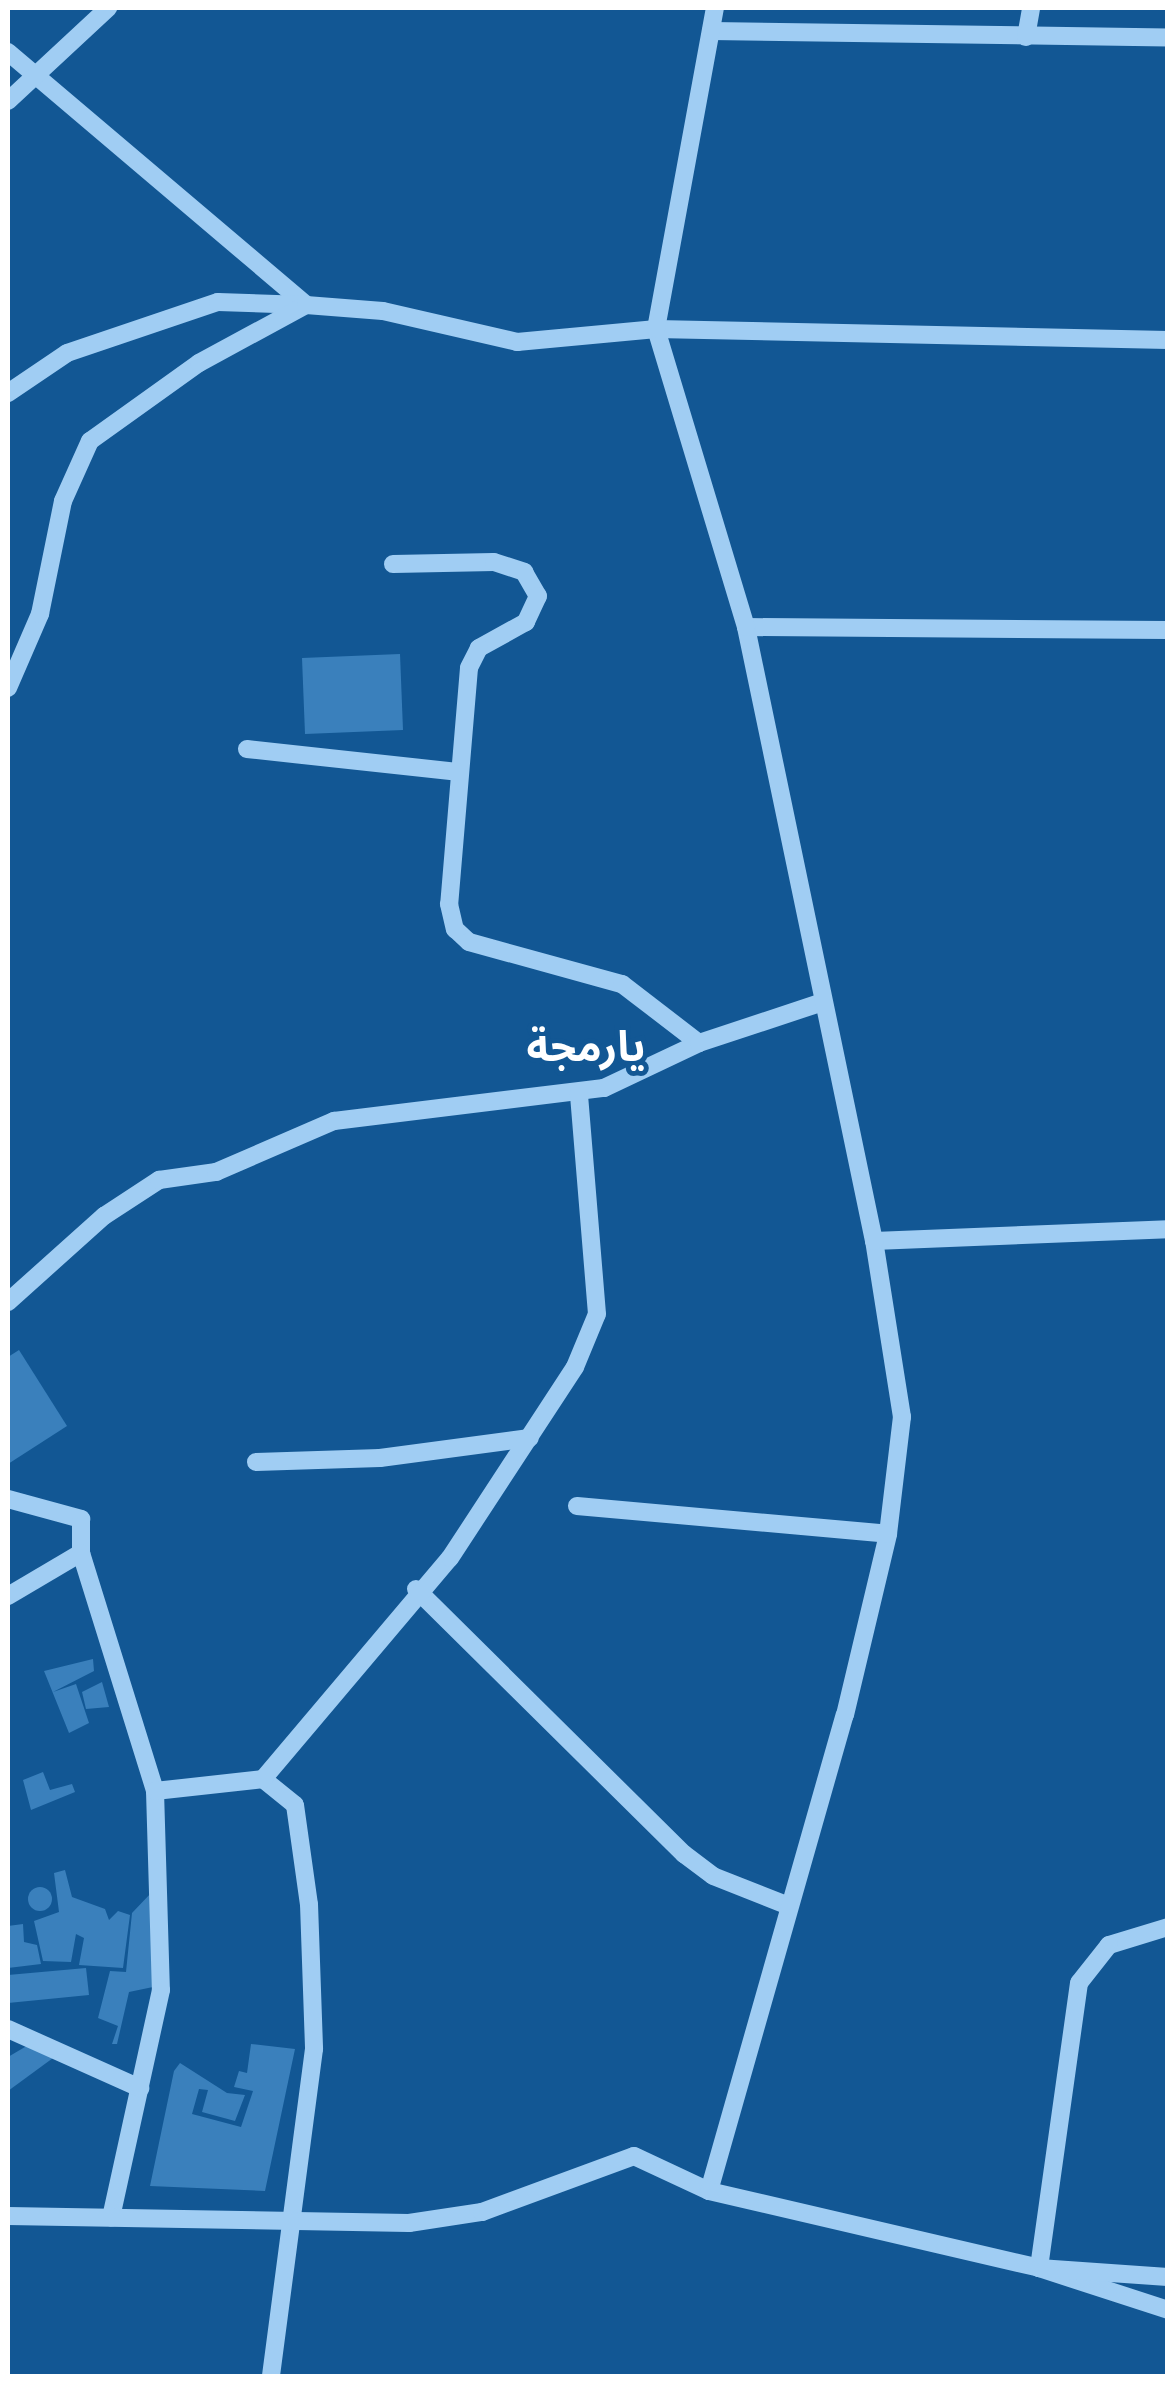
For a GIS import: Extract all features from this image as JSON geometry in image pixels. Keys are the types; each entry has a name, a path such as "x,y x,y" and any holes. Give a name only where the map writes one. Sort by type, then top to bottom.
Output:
{"street":[{"path":"8,101 108,8"},
{"path":"710,2192 888,1534 902,1417 874,1241 820,1002 746,627 656,330 715,8"},
{"path":"1026,37 1031,8"},
{"path":"711,31 1168,38"},
{"path":"8,52 306,306"},
{"path":"8,394 66,353 218,302 383,311 517,342 656,330 1168,340"},
{"path":"8,688 40,614 63,501 90,441 200,363 306,306"},
{"path":"392,564 494,562 524,572 538,596 526,622 480,648 469,668 449,904 455,929 470,942 622,984 699,1043"},
{"path":"746,627 1168,630"},
{"path":"248,750 460,772"},
{"path":"8,1302 104,1216 158,1180 216,1172 334,1122 579,1094 699,1043 820,1002"},
{"path":"155,1791 263,1779 416,1589 450,1558 530,1438 596,1314 579,1094"},
{"path":"874,1241 1168,1230"},
{"path":"256,1462 380,1458 530,1438"},
{"path":"8,1499 81,1519 81,1553 155,1791 161,1990 110,2218"},
{"path":"577,1506 888,1534"},
{"path":"8,1596 81,1553"},
{"path":"416,1589 684,1854 713,1876 789,1906"},
{"path":"263,1779 294,1805 310,1904 314,2048 296,2221 270,2376"},
{"path":"1039,2268 1080,1983 1109,1945 1168,1927"},
{"path":"8,2029 140,2088"},
{"path":"8,2216 409,2223 482,2212 634,2156 710,2192 1039,2268 1168,2310"},
{"path":"1039,2268 1168,2277"}],"building":[{"path":"400,654 403,730 305,734 302,658"},
{"path":"19,1350 67,1426 8,1464 8,1357"},
{"path":"93,1659 94,1671 53,1692 76,1684 89,1723 69,1733 44,1671"},
{"path":"102,1682 109,1707 86,1709 82,1692"},
{"path":"43,1772 50,1790 72,1784 75,1792 31,1810 23,1780"},
{"path":"65,1870 72,1897 105,1909 109,1920 118,1911 130,1915 123,1968 79,1965 84,1938 76,1934 71,1962 43,1961 34,1921 59,1912 54,1873"},
{"path":"35,1887 45,1887 52,1899 45,1911 35,1911 28,1904 28,1894"},
{"path":"152,1892 153,1987 129,1992 117,2044 112,2044 118,2026 98,2018 110,1971 126,1972 132,1913"},
{"path":"23,1924 24,1942 37,1945 41,1964 8,1968 8,1926"},
{"path":"86,1968 89,1995 8,2003 8,1975"},
{"path":"30,2044 53,2058 8,2091 8,2057"},
{"path":"251,2044 295,2049 265,2191 150,2186 174,2071 180,2063 227,2093 245,2095 235,2121 202,2112 208,2090 199,2089 192,2114 241,2127 253,2091 234,2087 239,2071 247,2073"}],"district":[{"name":"يارمجة","path":"586,1046"}]}
